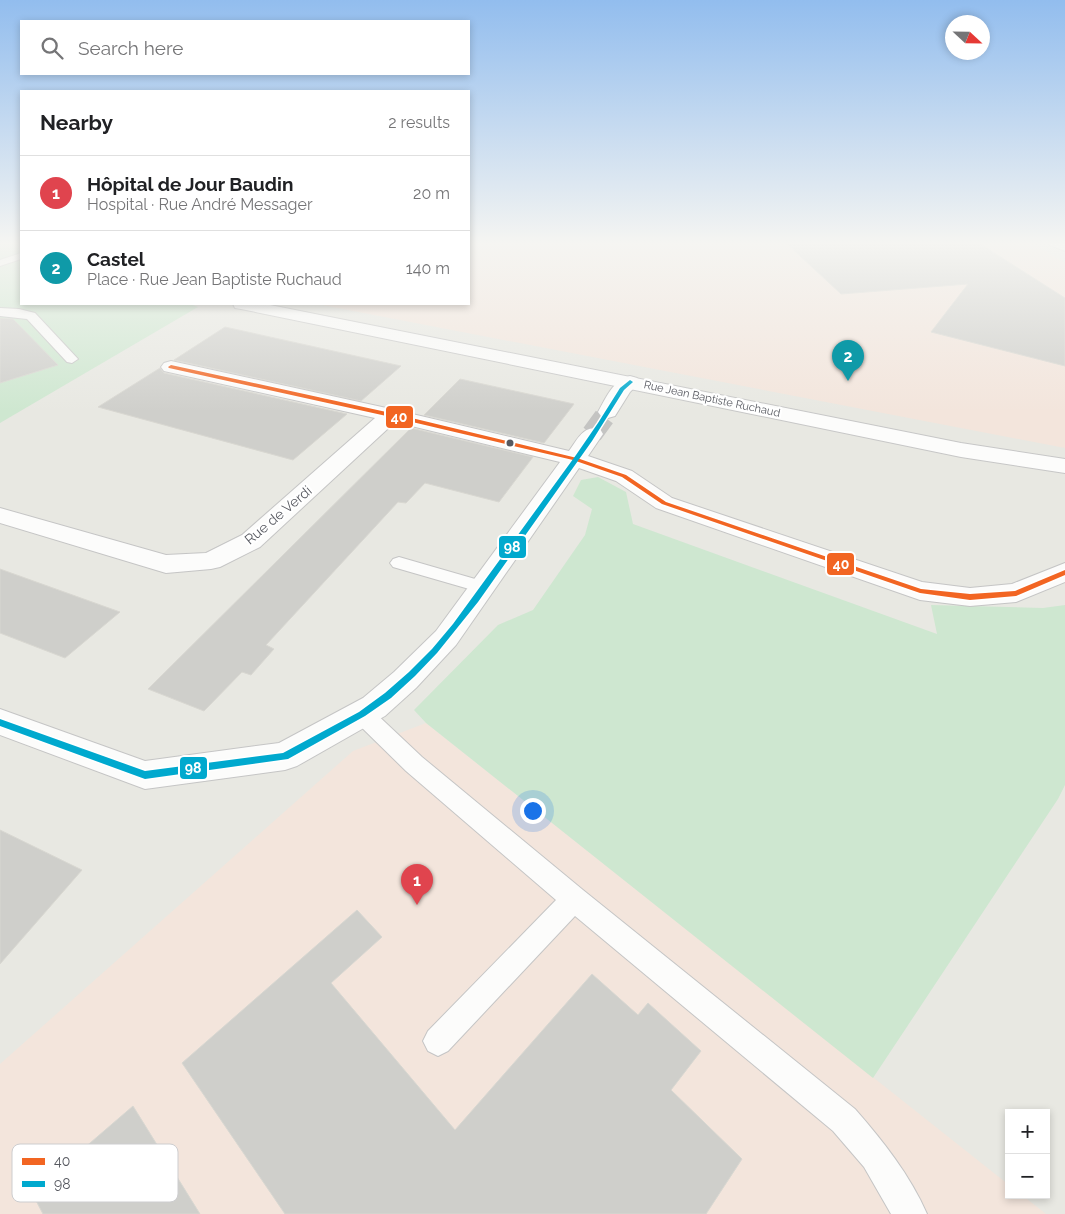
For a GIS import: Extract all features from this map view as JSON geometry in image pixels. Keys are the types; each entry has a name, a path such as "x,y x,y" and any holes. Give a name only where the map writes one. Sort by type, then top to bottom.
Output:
{"street":[{"name":"Rue Jean Baptiste Ruchaud","path":"247,305 961,450 1065,466"},
{"path":"171,367 575,459 624,476 664,502 920,591 970,596 1016,593 1065,572"},
{"path":"608,412 622,389 630,382"},
{"name":"Rue de Verdi","path":"0,515 166,564 211,562 251,541 392,416"},
{"path":"0,722 145,774 285,756 374,707 406,680 446,638 592,434"}],"lane":[{"path":"0,312 19,313 30,316 72,359"},
{"path":"399,563 483,587"},
{"path":"362,714 414,764 574,899 844,1120 875,1156 910,1214"},
{"path":"438,1041 574,899"}],"shaded area":[{"path":"470,299 1065,299 1065,448 322,305 470,305"},
{"path":"426,723 1005,1182 1005,1199 1027,1199 1046,1214 0,1214 0,1064 353,751"}],"green space":[{"path":"0,299 20,299 20,305 193,305 198,307 0,423"},
{"path":"598,477 626,492 633,524 937,634 931,605 1043,608 1065,605 1065,785 1058,799 873,1078 426,723 414,710 498,625 533,610 585,535 592,509 573,496 581,480"}],"building":[{"path":"957,299 1065,299 1065,366 931,332"},
{"path":"0,318 13,319 58,365 0,383"},
{"path":"225,327 401,366 361,401 174,360"},
{"path":"160,368 164,373 347,414 293,460 98,407"},
{"path":"460,379 574,404 544,443 424,415"},
{"path":"411,428 533,457 499,502 425,483 406,503 398,502 266,645 274,649 251,675 242,672 204,711 148,689"},
{"path":"0,569 120,612 65,658 0,633"},
{"path":"0,830 82,870 0,964"},
{"path":"357,910 382,937 331,983 455,1130 592,974 638,1015 648,1003 701,1051 671,1090 742,1159 706,1214 285,1214 182,1063"},
{"path":"133,1106 157,1144 89,1144"},
{"path":"178,1179 200,1214 43,1214 37,1202 178,1202"}],"tunnel":[{"path":"592,434 608,412"}],"transit line":[{"name":"40","path":"171,367 391,415 575,459 624,476 664,503 920,591 970,597 1016,593 1065,572"},
{"name":"98","path":"0,722 145,775 285,756 362,714 388,695 435,651 475,600 590,440 622,389 630,382"}],"place":[{"name":"Castel","path":"848,381"},
{"name":"Hôpital de Jour Baudin","path":"417,905"}]}
